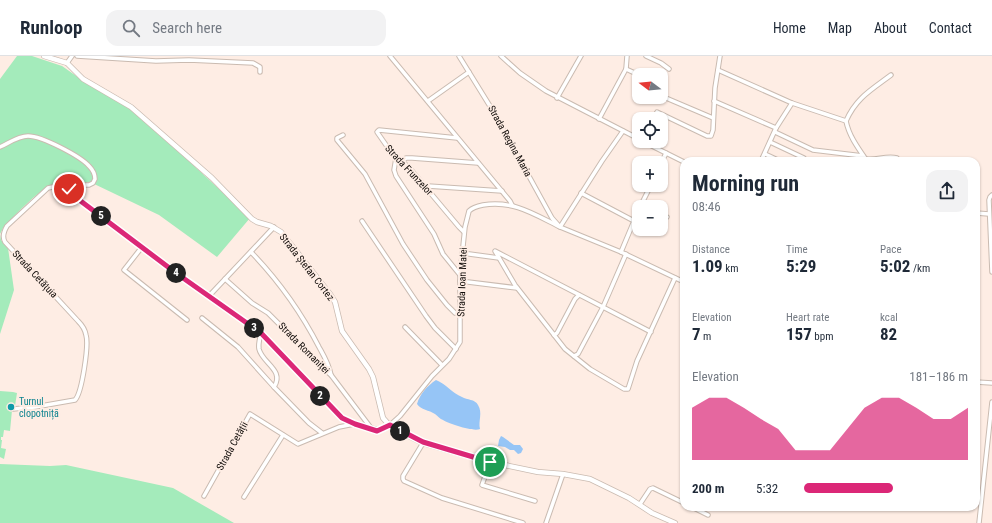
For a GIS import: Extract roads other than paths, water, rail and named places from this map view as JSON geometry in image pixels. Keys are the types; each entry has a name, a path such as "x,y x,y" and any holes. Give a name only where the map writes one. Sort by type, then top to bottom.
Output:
{"street":[{"path":"44,56 67,63 72,56"},
{"path":"77,56 156,61 189,60 252,63 260,67 260,72"},
{"path":"390,56 512,205"},
{"name":"Strada Regina Maria","path":"459,56 493,110 552,218 560,226 626,254 680,280"},
{"path":"501,56 520,72 557,98 632,136"},
{"path":"557,98 581,56"},
{"path":"599,119 626,69 627,56"},
{"path":"646,56 661,63 669,69"},
{"path":"668,117 709,137 712,135 715,88 720,56"},
{"name":"Strada Ștefan Cortez","path":"67,63 83,79 131,107 212,178 255,221 274,227 286,238 335,302 342,331 369,369 383,418 390,425"},
{"path":"626,69 632,72"},
{"path":"718,70 792,103 846,121"},
{"path":"428,101 469,72"},
{"path":"864,157 852,139 846,121 856,103 866,93 891,75"},
{"path":"668,99 713,118"},
{"path":"714,101 776,130 813,150 853,157"},
{"path":"763,157 776,130 792,103"},
{"name":"Strada Frunzelor","path":"457,138 378,130 377,134 396,158 402,161 412,171 459,228 464,232"},
{"path":"560,226 623,131"},
{"path":"343,135 337,138 337,140 365,174 403,244 427,280 447,305 455,312 460,314"},
{"name":"Strada Cetățuia","path":"0,147 21,137 29,136 74,154 88,165 95,175 93,183 89,185 57,185 48,188 8,226 4,232 3,236 5,242 83,328 86,335 87,344 80,393 75,400 71,402 35,407 13,408"},
{"path":"770,142 802,157"},
{"path":"656,148 680,160"},
{"path":"765,154 771,157"},
{"path":"396,158 394,170 396,176 434,234 443,254 460,276"},
{"path":"402,161 406,158 412,158 478,163"},
{"path":"69,185 70,192 74,196 176,273 261,333 342,418 372,429 379,430 390,425 423,442 490,462 538,472 586,478 599,482 640,504 652,513 675,523"},
{"path":"426,187 502,191"},
{"path":"581,193 632,220"},
{"path":"992,195 989,200 992,272"},
{"name":"Strada Ioan Matei","path":"390,425 411,404 456,348 461,337 460,276 464,232 468,213 473,208 490,204 512,205 560,226"},
{"path":"980,213 990,214"},
{"path":"362,221 434,328 456,348"},
{"path":"621,252 632,226"},
{"path":"209,296 274,227"},
{"path":"142,247 124,270 187,320"},
{"path":"651,332 495,251 517,288 565,349 590,370 624,389 628,389 637,361 651,332 675,278"},
{"path":"250,252 267,269 297,309 315,338 330,367 331,375"},
{"path":"462,253 499,258"},
{"path":"574,356 578,354 603,307 626,254"},
{"name":"Strada Romaniței","path":"225,279 252,303 268,313 331,375 372,429"},
{"path":"460,281 517,288"},
{"path":"554,335 558,333 572,302 579,295"},
{"path":"202,318 238,348 309,423 322,433"},
{"path":"405,327 442,365"},
{"path":"261,333 259,347 261,354 277,375 277,382 274,387"},
{"path":"980,382 992,383 992,377"},
{"path":"979,523 992,402"},
{"name":"Strada Cetății","path":"204,496 250,414 298,444 322,433 355,424"},
{"path":"340,427 342,418"},
{"path":"244,497 283,435"},
{"path":"423,442 403,476 404,481 442,498 515,522 523,523"},
{"path":"490,462 482,485 535,501"},
{"path":"546,523 563,474"},
{"path":"640,504 652,488 680,501"},
{"path":"700,511 708,515"}],"water":[{"path":"436,380 458,395 477,403 480,411 480,429 467,429 451,424 423,409 417,404 422,394"},
{"path":"501,436 514,445 520,445 523,449 521,453 518,454 514,450 498,446"}],"place":[{"name":"Turnul clopotniță","path":"11,407"}]}
